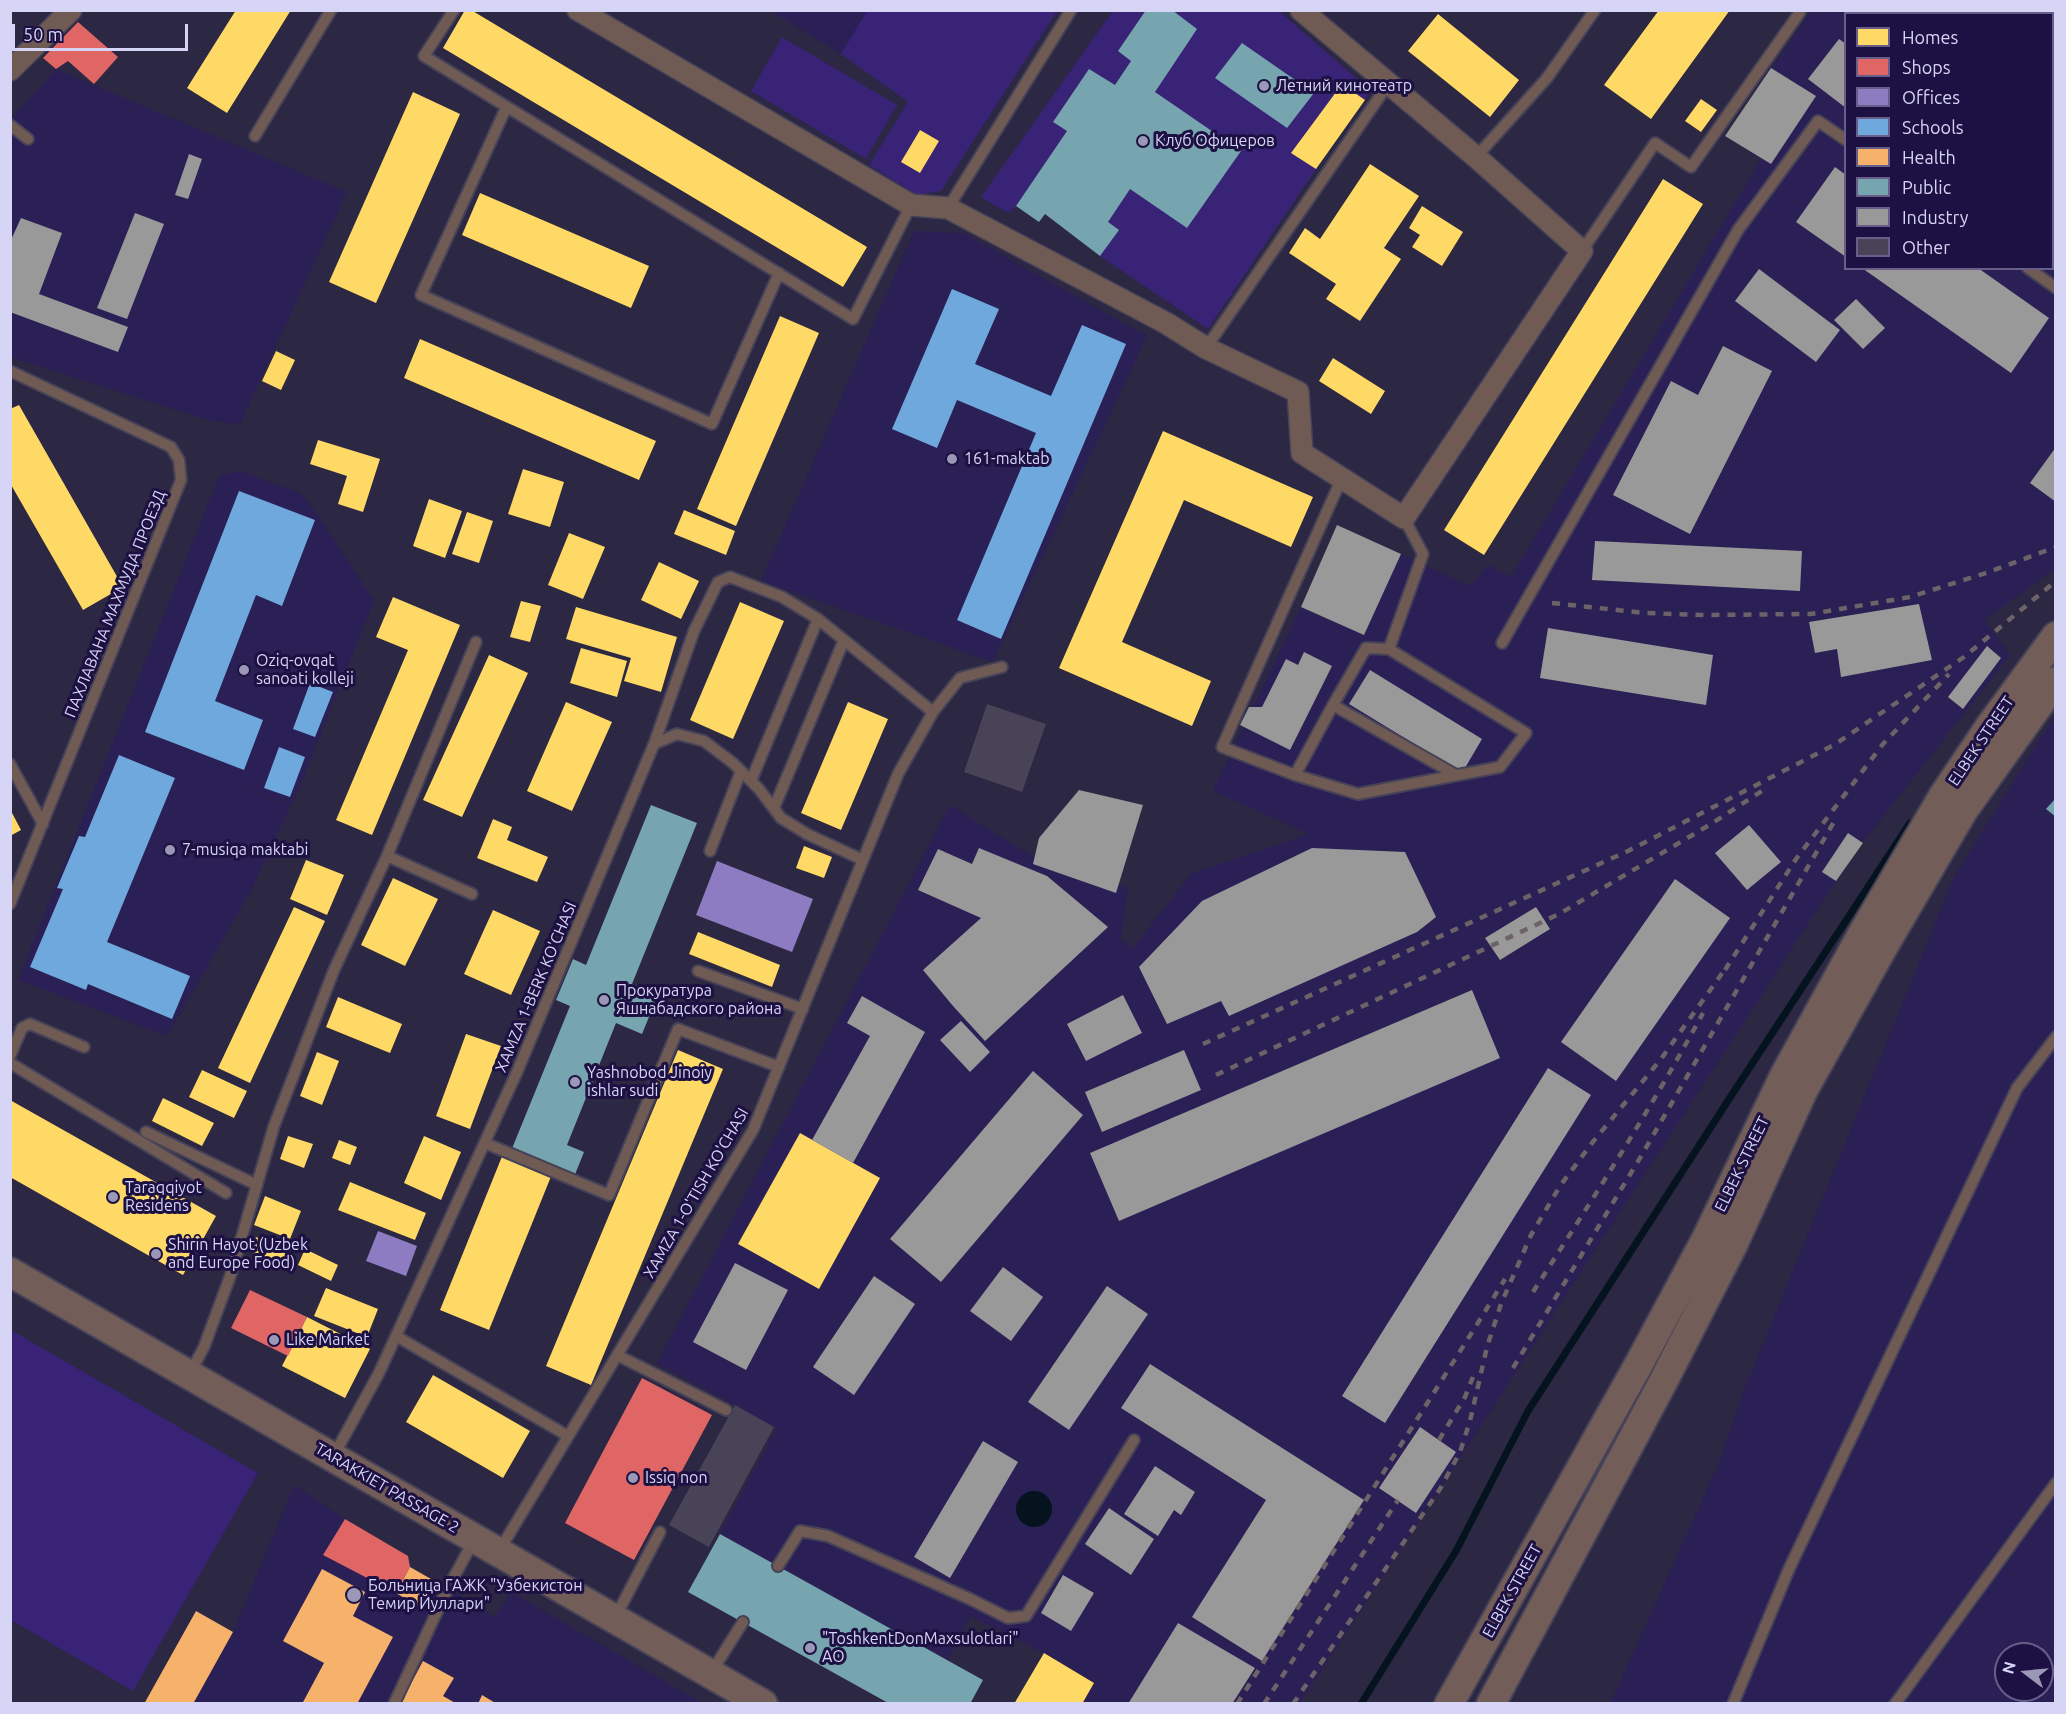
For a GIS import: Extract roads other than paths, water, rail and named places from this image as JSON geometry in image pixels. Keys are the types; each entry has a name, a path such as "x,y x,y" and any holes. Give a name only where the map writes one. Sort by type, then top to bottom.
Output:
{"main road":[{"name":"ELBEK STREET","path":"1449,1704 1640,1362 1707,1237 1784,1076 1862,936 1943,796 2055,636"},
{"name":"ELBEK STREET","path":"1491,1704 1663,1382 1733,1245 1803,1091 1964,811 2055,681"},
{"name":"TARAKKIET PASSAGE 2","path":"10,1272 763,1704"}],"street":[{"path":"10,70 71,10"},
{"path":"578,10 911,206 948,208 1166,323 1206,348 1298,392 1302,453 1341,480 1404,518 1582,251 1476,157 1301,10"}],"lane":[{"path":"255,136 331,10"},
{"path":"454,10 424,56 854,319 911,206"},
{"path":"948,208 1071,10"},
{"path":"1476,157 1547,78 1595,10"},
{"path":"1582,251 1655,142 1691,167 1800,12"},
{"path":"1206,348 1389,83"},
{"path":"506,108 421,295 712,424 779,273"},
{"path":"1502,643 1738,230 1818,121 1844,139"},
{"path":"10,125 28,139"},
{"path":"2031,270 2055,288"},
{"name":"ПАХЛАВАНА МАХМУДА ПРОЕЗД","path":"10,371 171,447 179,460 181,480 10,904"},
{"path":"1295,775 1366,648 1389,649 1526,733 1500,767 1358,794 1295,775 1222,747 1341,480"},
{"path":"1389,649 1423,554 1404,518"},
{"name":"XAMZA 1-BERK KO'CHASI","path":"333,1457 380,1373 522,1061 654,744 694,631 717,582 730,577 782,597 818,619 933,712"},
{"path":"751,781 818,619"},
{"path":"774,808 844,640"},
{"path":"189,1375 204,1347 231,1274 274,1126 334,970 387,856 476,642"},
{"name":"XAMZA 1-O'TISH KO'CHASI","path":"394,1704 448,1588 487,1545 568,1436 753,1130 898,774 933,712 960,678 1002,667"},
{"path":"1333,705 1456,775"},
{"path":"654,744 677,734 704,741 741,771 781,818 807,834 863,860"},
{"path":"10,764 43,824"},
{"path":"710,851 741,771"},
{"path":"387,856 472,894"},
{"path":"698,971 803,1009"},
{"path":"10,1056 22,1028 30,1023 84,1047"},
{"path":"485,1143 609,1195 678,1029 779,1067"},
{"path":"1733,1704 1789,1569 2012,1099 2055,1037"},
{"path":"10,1064 226,1193"},
{"path":"146,1132 257,1185"},
{"path":"396,1336 568,1436"},
{"path":"617,1355 726,1410"},
{"path":"778,1566 800,1531 828,1536 1008,1618 1026,1616 1134,1440"},
{"path":"1895,1704 2055,1483"},
{"path":"614,1618 660,1532"},
{"path":"711,1673 743,1622"}],"water":[{"path":"1034,1491 1047,1496 1052,1509 1047,1522 1034,1527 1021,1522 1016,1509 1021,1496"}],"waterway":[{"path":"1361,1704 1456,1551 1528,1411 1910,823"}],"railway":[{"path":"1552,603 1645,613 1811,614 1910,597 1989,572 2056,547"},
{"path":"1203,1044 1628,851 1834,745 1964,657 2056,581"},
{"path":"1725,970 1796,859 1883,744 1949,674"},
{"path":"1216,1075 1559,914 1711,824 1768,787"},
{"path":"1513,1368 1640,1158 1835,820"},
{"path":"1293,1704 1440,1489 1460,1452 1470,1421 1487,1347 1501,1304 1531,1235 1560,1186 1661,1059 1728,965"},
{"path":"1533,1292 1642,1119 1703,1013"},
{"path":"1237,1704 1505,1279"},
{"path":"1439,1440 1465,1397 1473,1377"},
{"path":"1264,1704 1398,1500"}],"place":[{"name":"Летний кинотеатр","path":"1264,86"},
{"name":"Клуб Офицеров","path":"1143,141"},
{"name":"161-maktab","path":"952,459"},
{"name":"Oziq-ovqat sanoati kolleji","path":"244,670"},
{"name":"7-musiqa maktabi","path":"170,850"},
{"name":"Прокуратура Яшнабадского района","path":"604,1000"},
{"name":"Yashnobod Jinoiy ishlar sudi","path":"575,1082"},
{"name":"Taraqqiyot Residens","path":"113,1197"},
{"name":"Shirin Hayot (Uzbek and Europe Food)","path":"156,1254"},
{"name":"Like Market","path":"274,1340"},
{"name":"Issiq non","path":"633,1478"},
{"name":"Больница ГАЖК \"Узбекистон Темир Йуллари\"","path":"354,1595"},
{"name":"\"ToshkentDonMaxsulotlari\" AO","path":"810,1648"}]}
